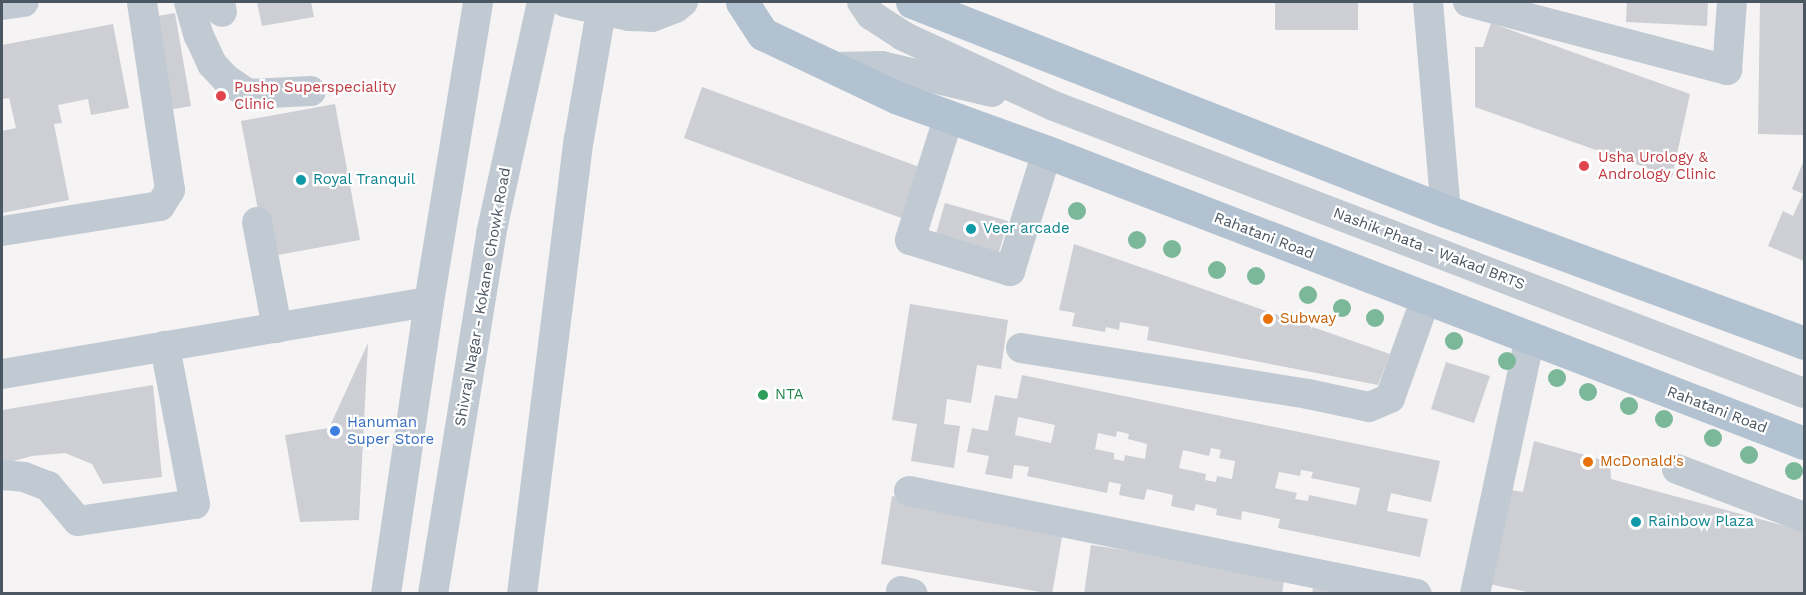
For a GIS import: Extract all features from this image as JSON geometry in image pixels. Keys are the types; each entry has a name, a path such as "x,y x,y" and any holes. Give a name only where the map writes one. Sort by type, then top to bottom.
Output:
{"main road":[{"name":"Rahatani Road","path":"742,2 763,34 898,98 1047,152 1804,443"},
{"path":"912,2 1446,211 1804,344"}],"street":[{"path":"2,5 24,2"},
{"path":"2,231 160,206 170,190 143,6 189,2 199,36 212,64 226,79 248,94 311,91"},
{"path":"386,594 429,302 478,2"},
{"name":"Shivraj Nagar - Kokane Chowk Road","path":"433,594 491,234 542,2"},
{"path":"565,2 601,11 652,17 675,8 683,2"},
{"name":"Nashik Phata - Wakad BRTS","path":"862,2 871,15 903,36 1054,106 1804,393"},
{"path":"1428,2 1446,211"},
{"path":"1468,2 1727,70 1732,2"},
{"path":"522,594 579,139 601,11"},
{"name":"Nashik Phata - Wakad BRTS","path":"833,67 882,66 1054,106"},
{"path":"949,116 910,240 1010,271 1047,152"},
{"path":"257,222 277,328"},
{"path":"1021,348 1308,394 1369,407 1389,398 1426,298"},
{"path":"2,374 429,302"},
{"path":"1475,594 1530,338"},
{"path":"2,476 24,477 48,486 78,521 195,504 165,346"},
{"path":"1677,469 1804,517"},
{"path":"909,491 1417,594"}],"building":[{"path":"257,2 311,2 314,17 262,26"},
{"path":"1275,2 1358,2 1358,30 1275,30"},
{"path":"1627,2 1708,2 1707,26 1626,22"},
{"path":"1760,2 1804,2 1804,135 1758,134"},
{"path":"175,13 191,106 168,110 152,17"},
{"path":"1491,23 1690,94 1672,177 1475,107 1475,47 1483,47"},
{"path":"113,24 129,108 91,115 88,99 58,105 62,123 54,124 69,200 2,213 2,131 16,128 9,98 2,99 2,45"},
{"path":"702,87 922,168 904,219 684,138"},
{"name":"Royal Tranquil","path":"335,104 360,240 267,257 241,121"},
{"path":"1804,160 1804,261 1768,246 1783,211 1793,216 1803,194 1792,189"},
{"name":"Veer arcade","path":"945,203 1008,221 998,255 935,237"},
{"path":"1074,244 1390,354 1378,385 1147,340 1149,327 1120,322 1119,330 1106,327 1105,332 1072,326 1075,313 1059,310"},
{"path":"910,304 1008,320 1001,369 977,365 971,403 947,399 944,424 960,426 954,468 911,461 917,424 892,420"},
{"name":"Hanuman Super Store","path":"368,343 359,520 300,522 285,435 329,428"},
{"path":"1446,362 1490,376 1474,423 1431,409"},
{"path":"1022,375 1440,461 1431,502 1391,493 1387,511 1428,519 1420,557 1278,528 1280,519 1242,511 1241,520 1216,515 1217,509 1196,504 1194,511 1171,506 1173,495 1147,489 1144,500 1119,495 1121,484 1109,482 1107,493 1027,476 1029,467 1014,465 1012,479 985,474 989,456 967,452 972,428 988,431 995,395 1017,399","holes":["1018,417 1055,425 1051,443 1015,435","1117,431 1129,434 1128,439 1147,444 1145,459 1125,455 1124,461 1114,459 1114,453 1095,449 1098,433 1116,437","1211,448 1221,450 1219,458 1235,461 1232,479 1217,476 1216,482 1205,480 1206,474 1179,468 1183,450 1209,456","1301,470 1313,472 1311,478 1360,488 1356,505 1309,495 1308,501 1295,499 1297,493 1275,488 1279,472 1300,476"]},
{"path":"153,385 162,477 103,484 92,464 65,453 32,456 2,464 2,410"},
{"name":"Rainbow Plaza","path":"1534,441 1610,462 1611,479 1804,531 1804,594 1536,594 1489,584 1505,489 1523,492"},
{"path":"892,496 1064,526 1052,594 881,564"},
{"path":"1091,545 1285,574 1282,594 1084,594"},
{"path":"1314,581 1370,594 1312,594"}],"place":[{"name":"Pushp Superspeciality Clinic","path":"221,96"},
{"name":"Usha Urology & Andrology Clinic","path":"1584,166"},
{"name":"Royal Tranquil","path":"301,180"},
{"name":"Veer arcade","path":"971,229"},
{"name":"Subway","path":"1268,319"},
{"name":"NTA","path":"763,395"},
{"name":"Hanuman Super Store","path":"335,431"},
{"name":"McDonald's","path":"1588,462"},
{"name":"Rainbow Plaza","path":"1636,522"}]}
